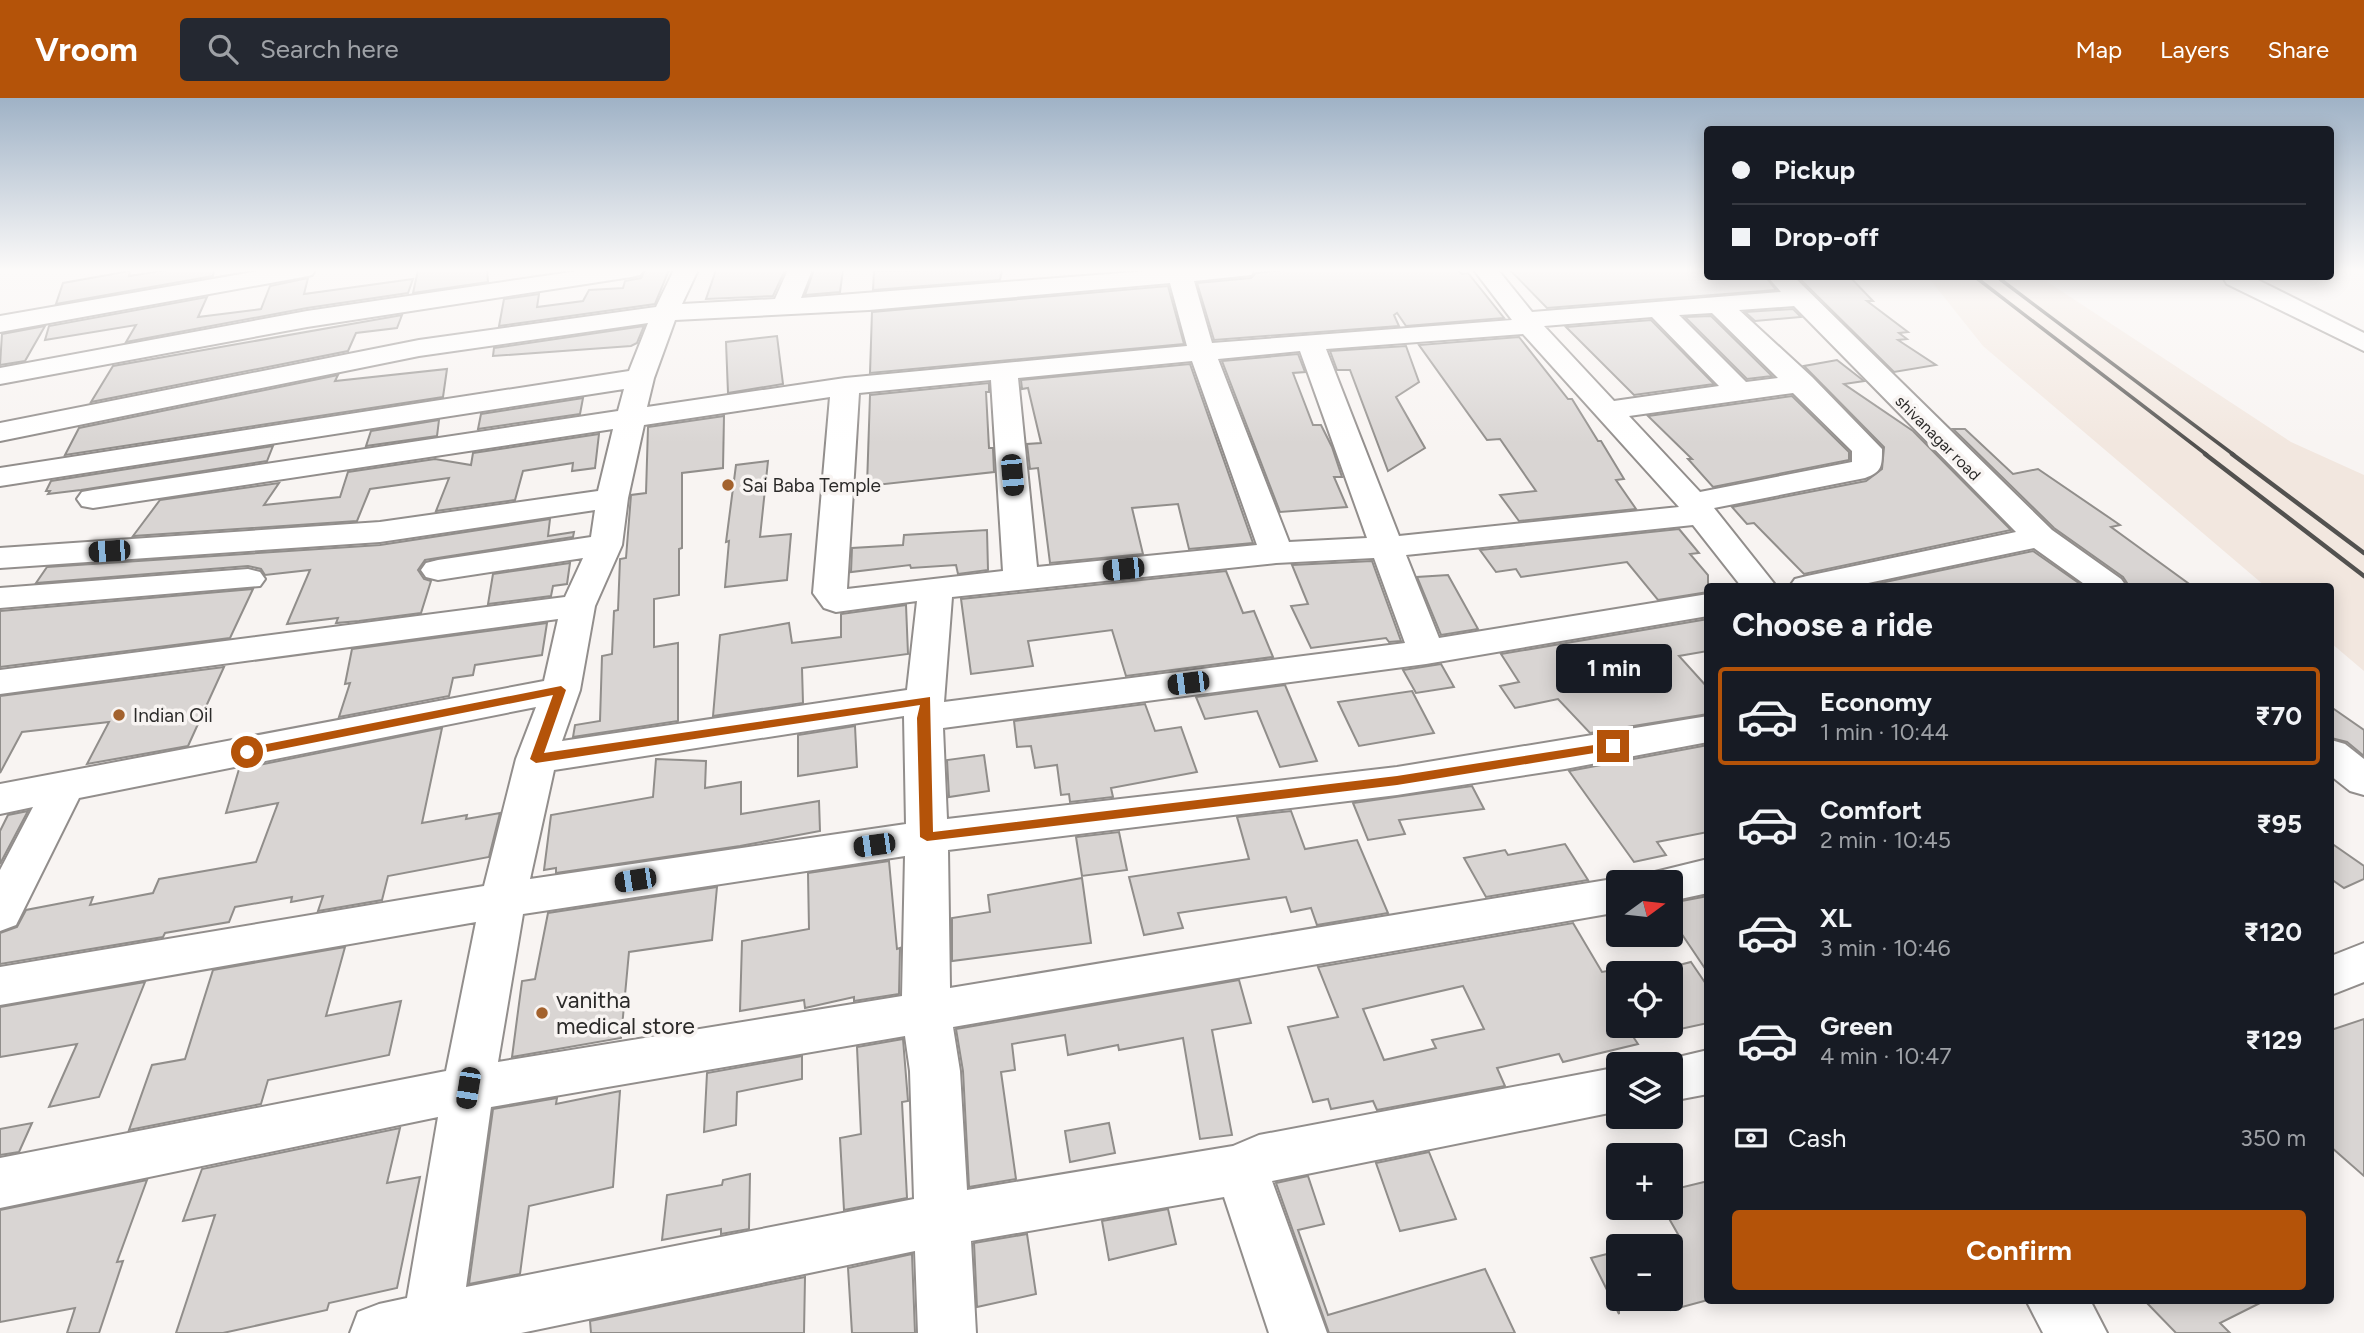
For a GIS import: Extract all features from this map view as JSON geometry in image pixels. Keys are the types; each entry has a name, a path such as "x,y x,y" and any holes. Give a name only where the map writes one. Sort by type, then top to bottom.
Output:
{"street":[{"path":"0,376 261,328"},
{"path":"296,374 305,328"},
{"path":"0,432 419,348 549,328"},
{"path":"431,1329 468,1088 503,900 536,759 561,690 578,606 606,545 612,498 640,378 659,328"},
{"path":"1195,328 1276,553"},
{"path":"93,499 845,386 1474,328"},
{"path":"1531,328 1697,509 1757,583"},
{"path":"1676,328 1741,393"},
{"path":"845,386 830,593 836,601 1276,553 1389,547 1697,509 1867,467 1867,449 1743,328"},
{"name":"shivanagar road","path":"1829,328 2040,537 2105,583"},
{"path":"2333,328 2364,343"},
{"path":"1310,342 1389,547 1426,652"},
{"path":"1004,371 1021,580"},
{"path":"0,477 640,378"},
{"path":"1608,410 1802,383"},
{"path":"0,558 380,532 612,498"},
{"path":"1821,583 2040,537"},
{"path":"438,570 606,545"},
{"path":"0,598 248,579"},
{"path":"936,588 925,709 926,1010 936,1071 947,1333"},
{"path":"0,682 578,606"},
{"path":"536,759 925,709 1426,652 1704,606"},
{"path":"0,799 561,690"},
{"path":"0,986 503,900 927,837 1397,781 1704,730"},
{"path":"2334,756 2364,781"},
{"path":"0,913 64,788"},
{"path":"1684,881 1704,877"},
{"path":"0,1183 468,1088 1606,897"},
{"path":"2334,975 2364,962"},
{"path":"1683,1077 1704,1073"},
{"path":"379,1333 431,1329 941,1220 1241,1169 1259,1159 1606,1092"},
{"path":"1241,1169 1298,1333"},
{"path":"2058,1304 2078,1333"}],"shaded area":[{"path":"1968,328 2117,328 2291,442 2364,475 2364,671 2334,646 2334,583 2261,583 1983,346"}],"building":[{"path":"44,328 25,361 0,365 2,334"},
{"path":"49,328 120,328 45,340"},
{"path":"134,328 202,328 126,342"},
{"path":"330,328 397,328 356,333 348,351 91,402 113,366"},
{"path":"643,328 637,343 631,346 493,356 494,348"},
{"path":"871,328 1179,328 1184,344 870,373"},
{"path":"1210,328 1377,328 1214,340"},
{"path":"1567,328 1659,328 1714,384 1634,395"},
{"path":"1696,328 1723,328 1772,376 1747,379"},
{"path":"1849,328 1902,328 1908,332 1899,333 1907,339 1898,340 1936,365 1894,372"},
{"path":"777,336 783,384 728,393 726,342"},
{"path":"1519,337 1568,399 1572,399 1598,441 1601,441 1624,479 1616,480 1636,509 1519,521 1500,495 1536,491 1500,439 1487,440 1419,345"},
{"path":"1406,346 1419,382 1396,397 1425,448 1388,471 1350,370 1337,370 1330,351"},
{"path":"1298,354 1305,372 1293,373 1313,425 1321,425 1332,447 1342,477 1334,477 1347,507 1280,512 1222,361"},
{"path":"1837,360 1864,381 1844,384 1913,431 2011,530 1804,574 1754,523 1747,524 1732,507 1866,481 1882,469 1884,447 1804,366"},
{"path":"1190,364 1253,543 1189,549 1178,504 1132,508 1143,554 1050,563 1038,468 1030,469 1027,444 1041,443 1028,388 1022,389 1021,380"},
{"path":"447,369 443,397 65,455 79,428 338,375 335,381"},
{"path":"989,383 989,392 986,392 989,448 993,448 994,472 867,486 870,395"},
{"path":"1792,396 1849,452 1849,460 1713,487 1688,459 1692,459 1648,416"},
{"path":"583,398 580,414 478,429 481,414"},
{"path":"724,416 723,468 682,473 679,595 654,599 654,647 678,643 678,721 573,737 575,725 600,721 602,656 612,654 614,611 618,610 620,559 626,558 631,495 646,493 648,427"},
{"path":"439,420 437,436 366,446 371,431"},
{"path":"1953,429 1965,429 2013,474 2038,469 2120,525 2111,527 2188,583 2127,583 2123,577 2054,528"},
{"path":"599,434 595,468 572,471 573,463 523,471 515,500 436,511 449,478 370,489 357,521 133,536 160,500 279,483 264,505 340,497 348,472 435,459 471,465 473,453"},
{"path":"273,446 267,461 81,490 48,494 50,491 46,491 51,481"},
{"path":"768,461 760,537 791,534 787,580 725,587 729,541 726,542 736,465"},
{"path":"550,519 548,536 574,532 573,537 425,560 418,570 424,579 431,581 421,613 359,621 336,623 338,618 287,624 310,570 265,575 261,569 248,566 36,583 47,567 380,545"},
{"path":"1679,529 1699,553 1690,554 1708,575 1708,583 1704,583 1704,593 1658,600 1627,562 1521,577 1516,569 1496,572 1480,550"},
{"path":"987,530 988,570 958,574 956,565 911,568 910,565 851,572 852,548 903,545 904,535"},
{"path":"2033,551 2079,583 1880,583"},
{"path":"1372,561 1401,641 1389,642 1386,638 1311,648 1291,606 1308,604 1292,565"},
{"path":"570,563 567,584 553,586 551,596 488,604 493,574"},
{"path":"1226,571 1243,613 1254,611 1273,657 1126,676 1112,630 1028,641 1033,666 971,674 961,599"},
{"path":"1448,575 1478,629 1441,635 1417,577"},
{"path":"253,589 230,638 0,667 0,611"},
{"path":"906,605 908,654 802,668 803,703 713,716 720,635 789,623 792,643 841,637 841,614"},
{"path":"1704,620 1704,652 1679,656 1704,684 1704,715 1590,733 1558,699 1515,708 1500,686 1519,682 1501,654"},
{"path":"547,623 542,655 475,665 473,675 453,678 449,696 339,717 350,683 345,684 352,649"},
{"path":"1441,664 1454,687 1416,693 1403,670"},
{"path":"224,667 188,746 87,764 109,722 22,732 0,773 0,696"},
{"path":"1285,685 1317,761 1280,767 1257,711 1205,719 1196,697"},
{"path":"1412,691 1434,733 1359,746 1338,702"},
{"path":"1145,704 1155,731 1181,727 1197,772 1111,788 1113,797 1070,802 1069,794 1061,795 1057,765 1035,768 1031,746 1017,747 1014,721"},
{"path":"2334,709 2364,730 2364,756 2347,742 2334,739"},
{"path":"855,726 857,767 798,776 798,735"},
{"path":"442,728 422,823 467,815 466,819 500,813 489,857 388,876 382,900 318,911 323,896 291,902 292,897 235,907 229,922 165,933 163,937 0,964 0,933 17,927 26,910 93,897 90,905 153,893 159,879 256,862 278,803 226,813 239,769"},
{"path":"1704,746 1704,833 1657,842 1666,855 1634,862 1569,771"},
{"path":"984,755 989,791 949,797 947,760"},
{"path":"656,759 706,761 705,788 741,782 741,814 819,801 820,831 740,846 556,873 556,868 544,870 551,815 653,797"},
{"path":"1472,786 1484,809 1399,820 1405,834 1368,840 1353,803"},
{"path":"28,811 0,864 0,831 8,815"},
{"path":"1291,811 1305,849 1357,840 1388,913 1317,925 1311,908 1291,912 1286,897 1178,913 1183,928 1144,935 1129,877 1249,859 1237,817"},
{"path":"1119,832 1127,870 1082,876 1076,837"},
{"path":"1565,844 1588,880 1486,897 1464,858 1505,850 1508,855"},
{"path":"2334,845 2364,866 2364,879 2344,888 2334,881"},
{"path":"889,861 897,949 900,948 899,994 854,1001 854,997 805,1008 804,1000 740,1011 742,941 809,929 808,873"},
{"path":"1082,878 1091,943 952,961 952,918 990,912 988,895"},
{"path":"717,887 712,940 629,952 621,1038 512,1057 522,981 535,979 548,913"},
{"path":"1704,897 1704,967 1684,937 1684,901"},
{"path":"1573,923 1602,972 1606,971 1606,1038 1634,1038 1638,1044 1563,1062 1559,1054 1497,1068 1505,1086 1377,1110 1373,1101 1331,1109 1328,1099 1313,1102 1288,1027 1338,1017 1318,967","holes":["1463,986 1484,1029 1432,1040 1436,1048 1384,1060 1363,1009"]},
{"path":"345,947 326,1016 401,1001 389,1055 268,1080 261,1104 129,1130 152,1065 185,1059 213,970"},
{"path":"1691,962 1704,981 1704,1024 1683,1028 1683,964"},
{"path":"1239,980 1251,1023 1212,1030 1232,1135 1200,1139 1183,1038 1119,1050 1118,1045 1068,1055 1065,1035 1012,1044 1015,1070 1001,1072 1016,1179 969,1187 963,1071 956,1029"},
{"path":"145,982 99,1097 49,1107 77,1044 0,1057 0,1007"},
{"path":"2364,1019 2364,1176 2334,1150 2334,1029"},
{"path":"903,1039 908,1101 902,1102 907,1198 844,1210 840,1138 861,1134 857,1047"},
{"path":"802,1056 802,1079 737,1092 736,1125 704,1132 707,1073"},
{"path":"620,1091 613,1187 529,1206 520,1274 469,1284 493,1109 557,1098 556,1104"},
{"path":"32,1123 19,1152 0,1155 0,1129"},
{"path":"1109,1123 1115,1153 1070,1162 1065,1131"},
{"path":"400,1128 387,1183 420,1177 397,1288 329,1303 327,1310 223,1333 176,1333 215,1215 183,1221 202,1169"},
{"path":"1429,1152 1456,1219 1400,1231 1376,1163"},
{"path":"750,1174 749,1229 721,1234 721,1229 662,1240 667,1195 722,1185 723,1180"},
{"path":"1308,1176 1324,1224 1298,1230 1328,1315 1485,1269 1515,1333 1329,1333 1276,1183"},
{"path":"147,1180 117,1262 123,1261 99,1333 67,1333 75,1308 0,1322 0,1210"},
{"path":"1704,1182 1704,1301 1683,1307 1683,1234 1678,1234 1670,1220 1683,1220 1683,1187"},
{"path":"1168,1209 1176,1244 1109,1260 1102,1221"},
{"path":"1027,1234 1036,1294 977,1307 974,1243"},
{"path":"912,1254 915,1333 852,1333 848,1268"},
{"path":"1606,1254 1606,1288 1591,1258"},
{"path":"805,1277 804,1333 591,1333 590,1321"},
{"path":"2148,1304 2258,1304 2220,1323 2230,1333 2176,1333"}],"railway":[{"path":"2041,328 2207,455"},
{"path":"2065,328 2234,455"},
{"path":"2205,454 2364,576"},
{"path":"2232,454 2364,553"}],"place":[{"name":"Sai Baba Temple","path":"728,485"},
{"name":"Indian Oil","path":"119,715"},
{"name":"vanitha medical store","path":"542,1013"}],"route":[{"path":"247,752 561,690 536,759 926,700 923,718 927,837 1397,781 1613,746"}]}
